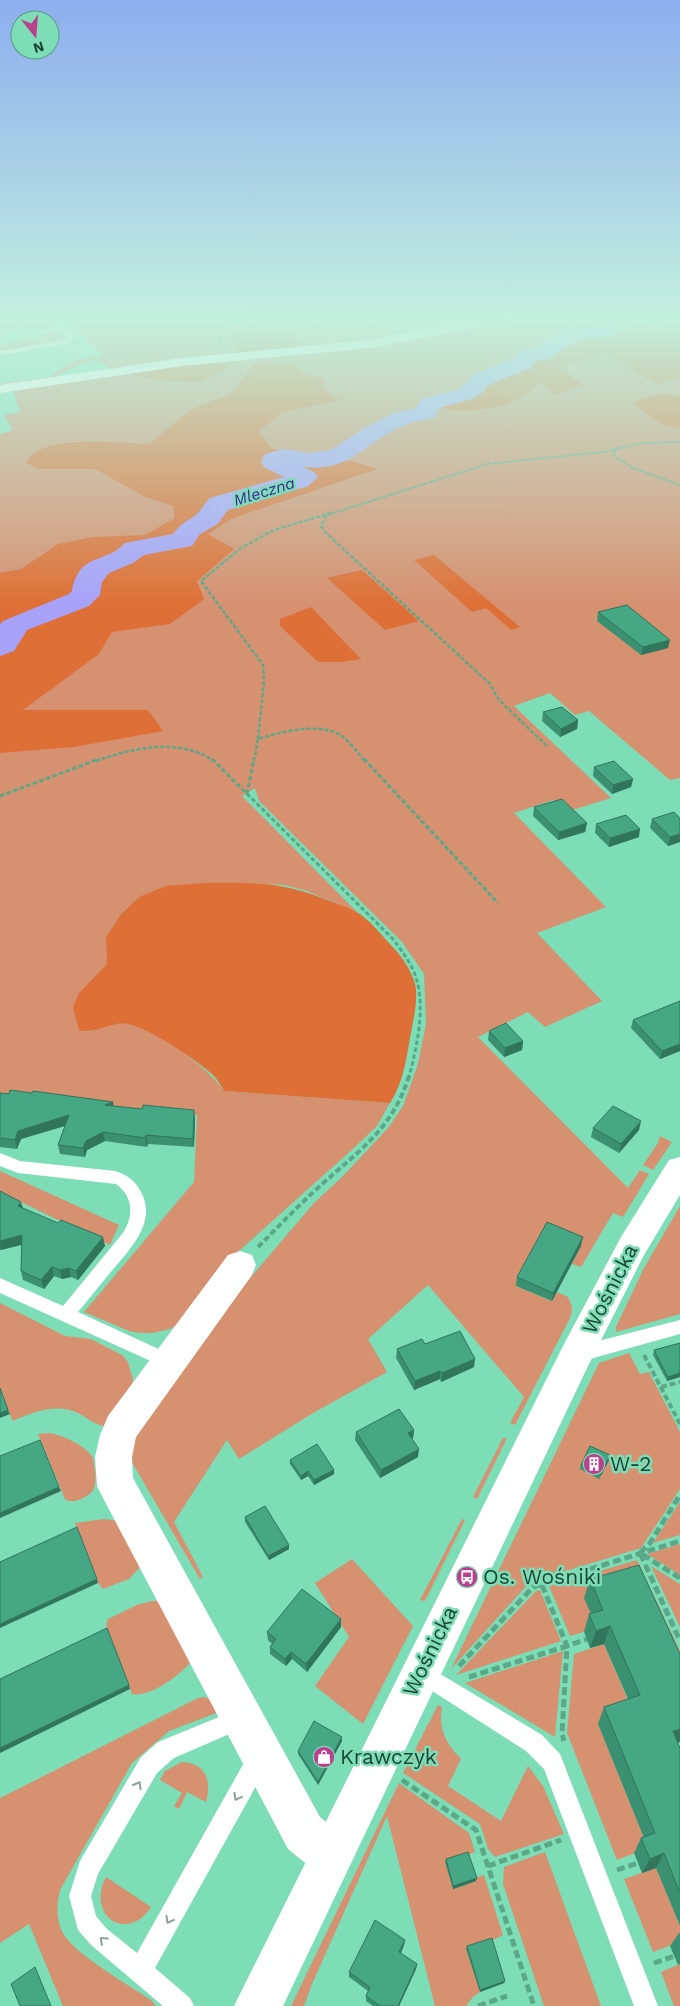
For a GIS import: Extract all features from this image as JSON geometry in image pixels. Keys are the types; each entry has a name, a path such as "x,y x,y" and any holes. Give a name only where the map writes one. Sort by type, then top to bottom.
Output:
{"street":[{"name":"Wośnicka","path":"258,2006 576,1355 632,1246 680,1169"},
{"path":"240,1265 122,1428 115,1443 113,1467 115,1481 304,1832 331,1855"}],"lane":[{"path":"0,1159 18,1167 115,1177 124,1180 130,1186 138,1202 139,1214 131,1235 65,1316"},
{"path":"0,1285 170,1362"},
{"path":"576,1355 680,1327"},
{"path":"420,1672 534,1743 552,1762 646,2006"},
{"path":"140,1971 251,1736 186,1740 166,1750 150,1766 88,1869 80,1896 86,1922 99,1937 182,2006"}],"path":[{"path":"246,794 258,739 264,681 263,665 201,581 241,548 274,530 326,516 487,464 603,452 642,443 680,442"},
{"path":"620,447 613,452 624,464 680,485"},
{"path":"326,516 321,526 325,532 490,684 499,700 547,746"},
{"path":"258,739 288,732 322,729 340,735 498,903"},
{"path":"0,796 81,765 141,750 182,748 200,752 214,760 393,939 409,960 417,977 421,1000 416,1040 408,1076 393,1114 371,1140 284,1220 240,1265"},
{"path":"635,1339 680,1424"},
{"path":"661,1388 680,1382"},
{"path":"640,1554 650,1544 680,1495"},
{"path":"457,1669 534,1588 680,1541"},
{"path":"640,1554 680,1578"},
{"path":"640,1554 680,1641"},
{"path":"542,1585 567,1646 587,1639"},
{"path":"396,1775 476,1830 534,2006"},
{"path":"488,1866 580,1833"},
{"path":"615,1871 638,1863"},
{"path":"651,1964 674,1956"},
{"path":"478,2006 507,1996"}],"shaded area":[{"path":"5,417 680,417 680,778 670,780 589,711 575,715 550,693 514,706 611,798 566,812 553,800 514,813 606,907 537,933 602,1001 545,1027 528,1012 478,1037 628,1188 640,1170 649,1174 623,1217 613,1213 581,1267 572,1264 581,1246 516,1286 551,1301 557,1292 568,1297 572,1307 571,1316 515,1425 510,1423 524,1397 428,1285 368,1339 387,1372 313,1413 239,1459 227,1440 174,1522 203,1577 200,1579 126,1452 134,1437 222,1311 314,1203 342,1177 388,1128 403,1106 418,1064 426,1023 424,974 402,942 259,801 255,788 242,796 358,913 307,891 284,885 206,883 139,897 121,914 106,937 108,964 96,978 87,1032 123,1023 140,1028 181,1051 206,1071 224,1091 390,1103 377,1126 231,1258 182,1322 170,1329 153,1333 140,1333 129,1331 84,1312 194,1182 197,1115 0,1093 0,434 13,430"},
{"path":"183,417 277,417 258,432 272,449 351,461 378,469 233,518 208,534 234,549 197,581 204,599 170,624 112,632 99,654 23,710 148,710 163,731 74,747 0,753 0,573 21,569 58,544 93,537 145,535 175,518 173,506 145,497 95,469 39,469 26,463 33,454 43,448 57,445 89,442 149,444"},
{"path":"651,417 680,417 680,428 663,425"},
{"path":"434,555 520,627 511,630 486,608 472,612 414,560"},
{"path":"362,570 419,621 385,630 327,578"},
{"path":"311,607 361,659 342,662 318,662 280,626 280,619"},
{"path":"206,883 255,883 285,887 316,895 360,914 398,953 413,977 416,989 416,1002 403,1072 398,1088 390,1103 224,1091 213,1075 196,1062 172,1045 136,1026 115,1024 91,1031 79,1030 73,1007 79,993 107,964 106,937 121,914 139,897 166,886"},
{"path":"660,1136 672,1142 653,1170 643,1165 658,1143"},
{"path":"0,1171 119,1225 110,1245 0,1192"},
{"path":"680,1206 680,1314 616,1332 616,1327 644,1268"},
{"path":"0,1303 65,1336 91,1339 122,1355 128,1362 133,1379 132,1389 109,1427 96,1424 78,1413 62,1409 45,1410 13,1421 0,1393"},
{"path":"629,1353 640,1374 649,1372 680,1432 680,1489 641,1548 530,1582 451,1669 599,1363"},
{"path":"50,1433 74,1442 85,1449 93,1458 95,1486 88,1496 74,1501 65,1499 38,1434"},
{"path":"503,1438 507,1438 477,1499 473,1497"},
{"path":"680,1502 680,1535 653,1543"},
{"path":"104,1519 120,1521 141,1566 129,1579 103,1589 98,1583 75,1523"},
{"path":"462,1519 465,1520 425,1601 420,1600"},
{"path":"680,1544 680,1575 647,1554"},
{"path":"352,1559 413,1626 363,1724 315,1686 349,1637 315,1583"},
{"path":"637,1560 680,1651 680,1687 585,1598 597,1628 570,1636 549,1586"},
{"path":"651,1566 680,1584 680,1627"},
{"path":"540,1590 561,1641 456,1675 536,1591"},
{"path":"152,1601 163,1601 190,1663 164,1685 147,1693 132,1694 106,1625 108,1619 137,1605"},
{"path":"604,1644 636,1719 598,1724 648,1848 617,1860 567,1733 574,1654"},
{"path":"563,1651 555,1737 465,1683"},
{"path":"205,1697 211,1700 219,1712 169,1731 132,1763 60,1890 58,1900 58,1919 66,1938 87,1957 151,2000 156,2006 63,2006 29,1924 0,1943 0,1798 198,1698"},
{"path":"438,1705 442,1707 441,1722 444,1735 451,1748 461,1759 448,1786 501,1821 528,1766 543,1786 564,1834 495,1857 488,1849 480,1824 403,1773"},
{"path":"182,1762 190,1763 202,1770 207,1780 208,1794 206,1802 187,1792 179,1809 174,1806 182,1793 160,1780 165,1771"},
{"path":"399,1783 469,1833 475,1852 468,1855 453,1889 475,1881 475,1878 484,1875 503,1935 491,1941 480,1992 466,2006 435,2006 387,1816 304,2006 291,2006"},
{"path":"545,1852 601,2006 544,2006 503,1884 504,1867"},
{"path":"656,1868 680,1926 680,1942 653,1952 624,1879"},
{"path":"106,1877 151,1907 141,1918 131,1924 121,1924 112,1920 105,1913 101,1903 101,1890"},
{"path":"680,1964 680,2006 674,2006 661,1972"}],"building":[{"path":"627,605 670,640 643,647 598,612"},
{"path":"562,707 578,720 561,729 543,712"},
{"path":"614,761 633,779 613,785 594,767"},
{"path":"562,799 587,823 559,832 534,807"},
{"path":"674,812 680,818 680,834 670,837 652,819"},
{"path":"626,815 640,829 610,838 596,824"},
{"path":"680,1001 680,1044 662,1051 633,1020"},
{"path":"506,1023 523,1041 505,1048 489,1031"},
{"path":"10,1090 32,1093 33,1091 113,1102 105,1105 142,1109 143,1105 194,1110 193,1139 146,1135 145,1138 103,1132 86,1141 83,1148 58,1145 69,1115 18,1131 15,1140 0,1138 0,1093 9,1094"},
{"path":"613,1106 641,1121 621,1144 593,1128"},
{"path":"0,1191 21,1202 18,1206 58,1223 61,1220 103,1237 76,1271 69,1268 60,1270 52,1267 41,1280 21,1271 22,1235 0,1241"},
{"path":"547,1222 583,1237 553,1293 517,1277"},
{"path":"460,1331 475,1359 442,1373 440,1371 415,1381 397,1349 422,1339 425,1344"},
{"path":"680,1343 680,1373 668,1377 654,1350"},
{"path":"0,1388 8,1410 0,1413"},
{"path":"399,1409 414,1430 408,1433 419,1449 381,1470 356,1432"},
{"path":"40,1440 59,1487 0,1513 0,1456"},
{"path":"317,1444 334,1470 314,1480 308,1471 301,1476 290,1460"},
{"name":"W-2","path":"590,1446 610,1455 601,1475 581,1465"},
{"path":"265,1506 289,1545 268,1556 245,1517"},
{"path":"77,1527 97,1579 0,1624 0,1562"},
{"path":"639,1565 680,1654 680,1729 673,1731 680,1748 680,1893 664,1853 650,1859 641,1838 655,1833 604,1707 640,1695 610,1626 596,1631 589,1614 603,1610 590,1579"},
{"path":"302,1589 341,1619 306,1664 291,1652 285,1659 270,1647 276,1639 267,1632"},
{"path":"107,1628 129,1685 0,1748 0,1679"},
{"path":"314,1721 342,1737 318,1782 298,1751"},
{"path":"468,1852 477,1878 453,1886 446,1859"},
{"path":"375,1920 405,1940 399,1952 417,1964 398,2006 380,2006 366,1996 370,1987 349,1972"},
{"path":"492,1938 505,1981 480,1990 467,1946"},
{"path":"35,1967 51,2006 20,2006 11,1984"}],"waterway":[{"name":"Mleczna","path":"0,647 6,642 11,630 17,624 79,600 86,595 88,582 93,574 108,563 130,554 135,549 182,540 191,528 209,518 213,509 219,504 263,492 278,485 298,482 305,477 273,462 274,459 284,456 309,460 337,457 369,435 399,419 410,417"}],"place":[{"name":"W-2","path":"594,1464"},
{"name":"Os. Wośniki","path":"467,1577"},
{"name":"Krawczyk","path":"324,1757"}]}
